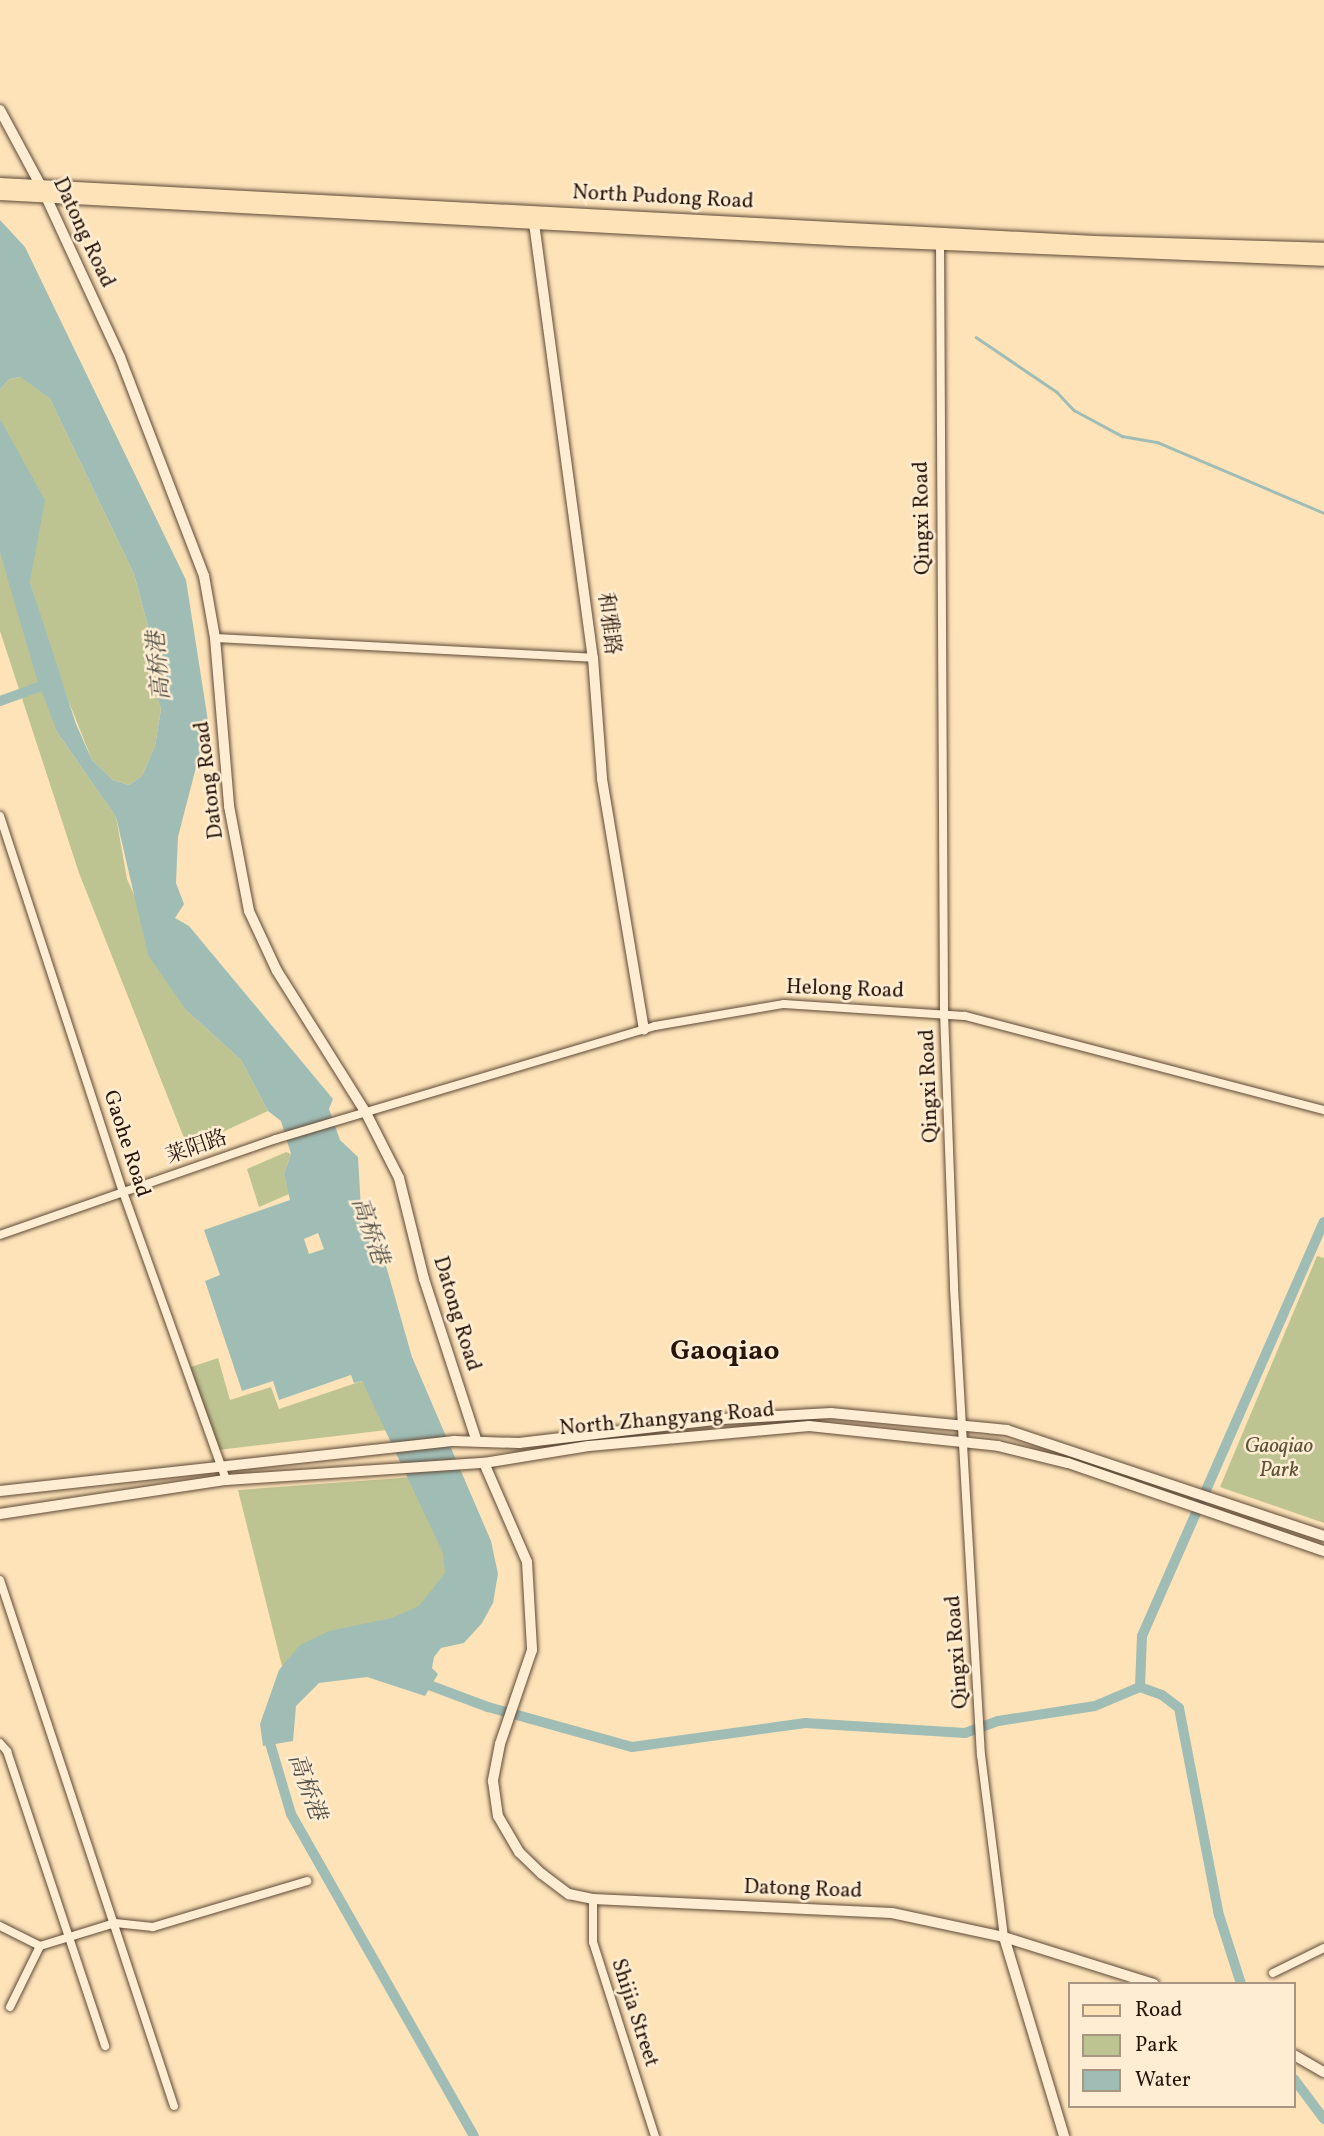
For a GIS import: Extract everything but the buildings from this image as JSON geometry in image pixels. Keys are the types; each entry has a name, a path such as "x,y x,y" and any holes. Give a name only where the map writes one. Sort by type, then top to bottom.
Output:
{"main road":[{"name":"North Pudong Road","path":"0,184 43,192 534,223 1324,249"},
{"name":"North Pudong Road","path":"0,194 43,192 940,237 1324,260"},
{"name":"North Zhangyang Road","path":"0,1491 388,1447 476,1439 519,1443 723,1419 831,1413 961,1423 1007,1430 1324,1536"},
{"name":"North Zhangyang Road","path":"0,1514 226,1479 463,1464 589,1446 808,1426 961,1442 1068,1463 1324,1551"},
{"path":"476,1439 484,1462"}],"street":[{"name":"Datong Road","path":"0,110 43,192 120,357 204,576 215,638 229,806 249,911 276,971 366,1113 399,1178 424,1279 476,1439"},
{"name":"和雅路","path":"534,223 593,658 602,779 644,1030"},
{"name":"Qingxi Road","path":"940,237 944,1012 961,1442 981,1755 1004,1937"},
{"path":"215,638 593,658"},
{"name":"Gaohe Road","path":"0,816 123,1192 219,1466 226,1479"},
{"name":"Helong Road","path":"366,1113 644,1030 784,1004 944,1012 1324,1110"},
{"name":"莱阳路","path":"0,1235 276,1139 366,1113"},
{"name":"Datong Road","path":"484,1462 527,1562 532,1650 522,1690 500,1744 494,1782 498,1816 519,1852 569,1894 593,1899 892,1913 1004,1937 1148,1982"},
{"path":"0,1580 116,1923 174,2106"},
{"path":"0,1743 7,1751 105,2046"},
{"path":"10,2007 40,1946 70,1934 116,1923 153,1927 307,1881"},
{"name":"Shijia Street","path":"593,1899 593,1942 655,2136"},
{"path":"0,1926 40,1946"},
{"path":"1004,1937 1064,2136"},
{"path":"1273,1973 1324,1948"},
{"path":"1296,2056 1321,2071"}],"green space":[{"path":"22,377 50,399 134,574 154,649 158,677 154,687 161,709 155,746 142,776 129,785 113,780 92,760 59,677 30,582 35,543 0,419 0,390 9,379"},
{"path":"0,553 57,732 116,817 127,879 186,1010 241,1060 268,1111 188,1148 79,873 0,631"},
{"path":"286,1152 291,1154 284,1174 289,1194 259,1207 247,1169"},
{"name":"Gaoqiao Park","path":"1317,1256 1324,1258 1324,1523 1220,1487"},
{"path":"218,1358 230,1400 271,1387 279,1409 362,1381 387,1430 218,1450 188,1368"},
{"path":"428,1476 458,1532 432,1615 283,1670 238,1490"}],"water":[{"path":"0,220 25,247 186,580 208,721 178,837 176,883 184,904 175,918 189,926 333,1099 329,1109 340,1140 358,1157 362,1226 375,1227 412,1357 491,1541 498,1574 493,1603 482,1623 464,1643 441,1648 434,1657 432,1668 438,1674 425,1696 367,1677 319,1683 296,1706 293,1741 263,1746 260,1724 279,1670 300,1645 329,1631 392,1618 419,1606 445,1573 443,1553 362,1381 354,1383 351,1375 279,1400 273,1381 242,1391 205,1281 220,1275 204,1230 290,1200 284,1174 291,1154 281,1121 268,1111 241,1060 186,1010 148,955 116,817 57,732 36,676 0,553 0,419 45,500 30,582 76,724 92,760 113,780 129,785 142,776 155,746 161,709 154,687 158,677 154,649 134,574 50,399 21,377 9,379 0,390","holes":["318,1233 324,1249 309,1254 304,1239"]}],"waterway":[{"path":"976,337 1057,392 1074,410 1122,436 1157,442 1324,513"},
{"path":"0,701 50,683"},
{"path":"1140,1687 1142,1636 1324,1222"},
{"path":"421,1682 488,1707 632,1747 805,1723 965,1733 998,1721 1095,1706 1140,1687 1162,1695 1179,1708 1219,1915 1240,1982"},
{"name":"高桥港","path":"267,1733 291,1814 474,2136"},
{"path":"1296,2082 1324,2119"}],"district":[{"name":"Gaoqiao","path":"725,1352"}]}
